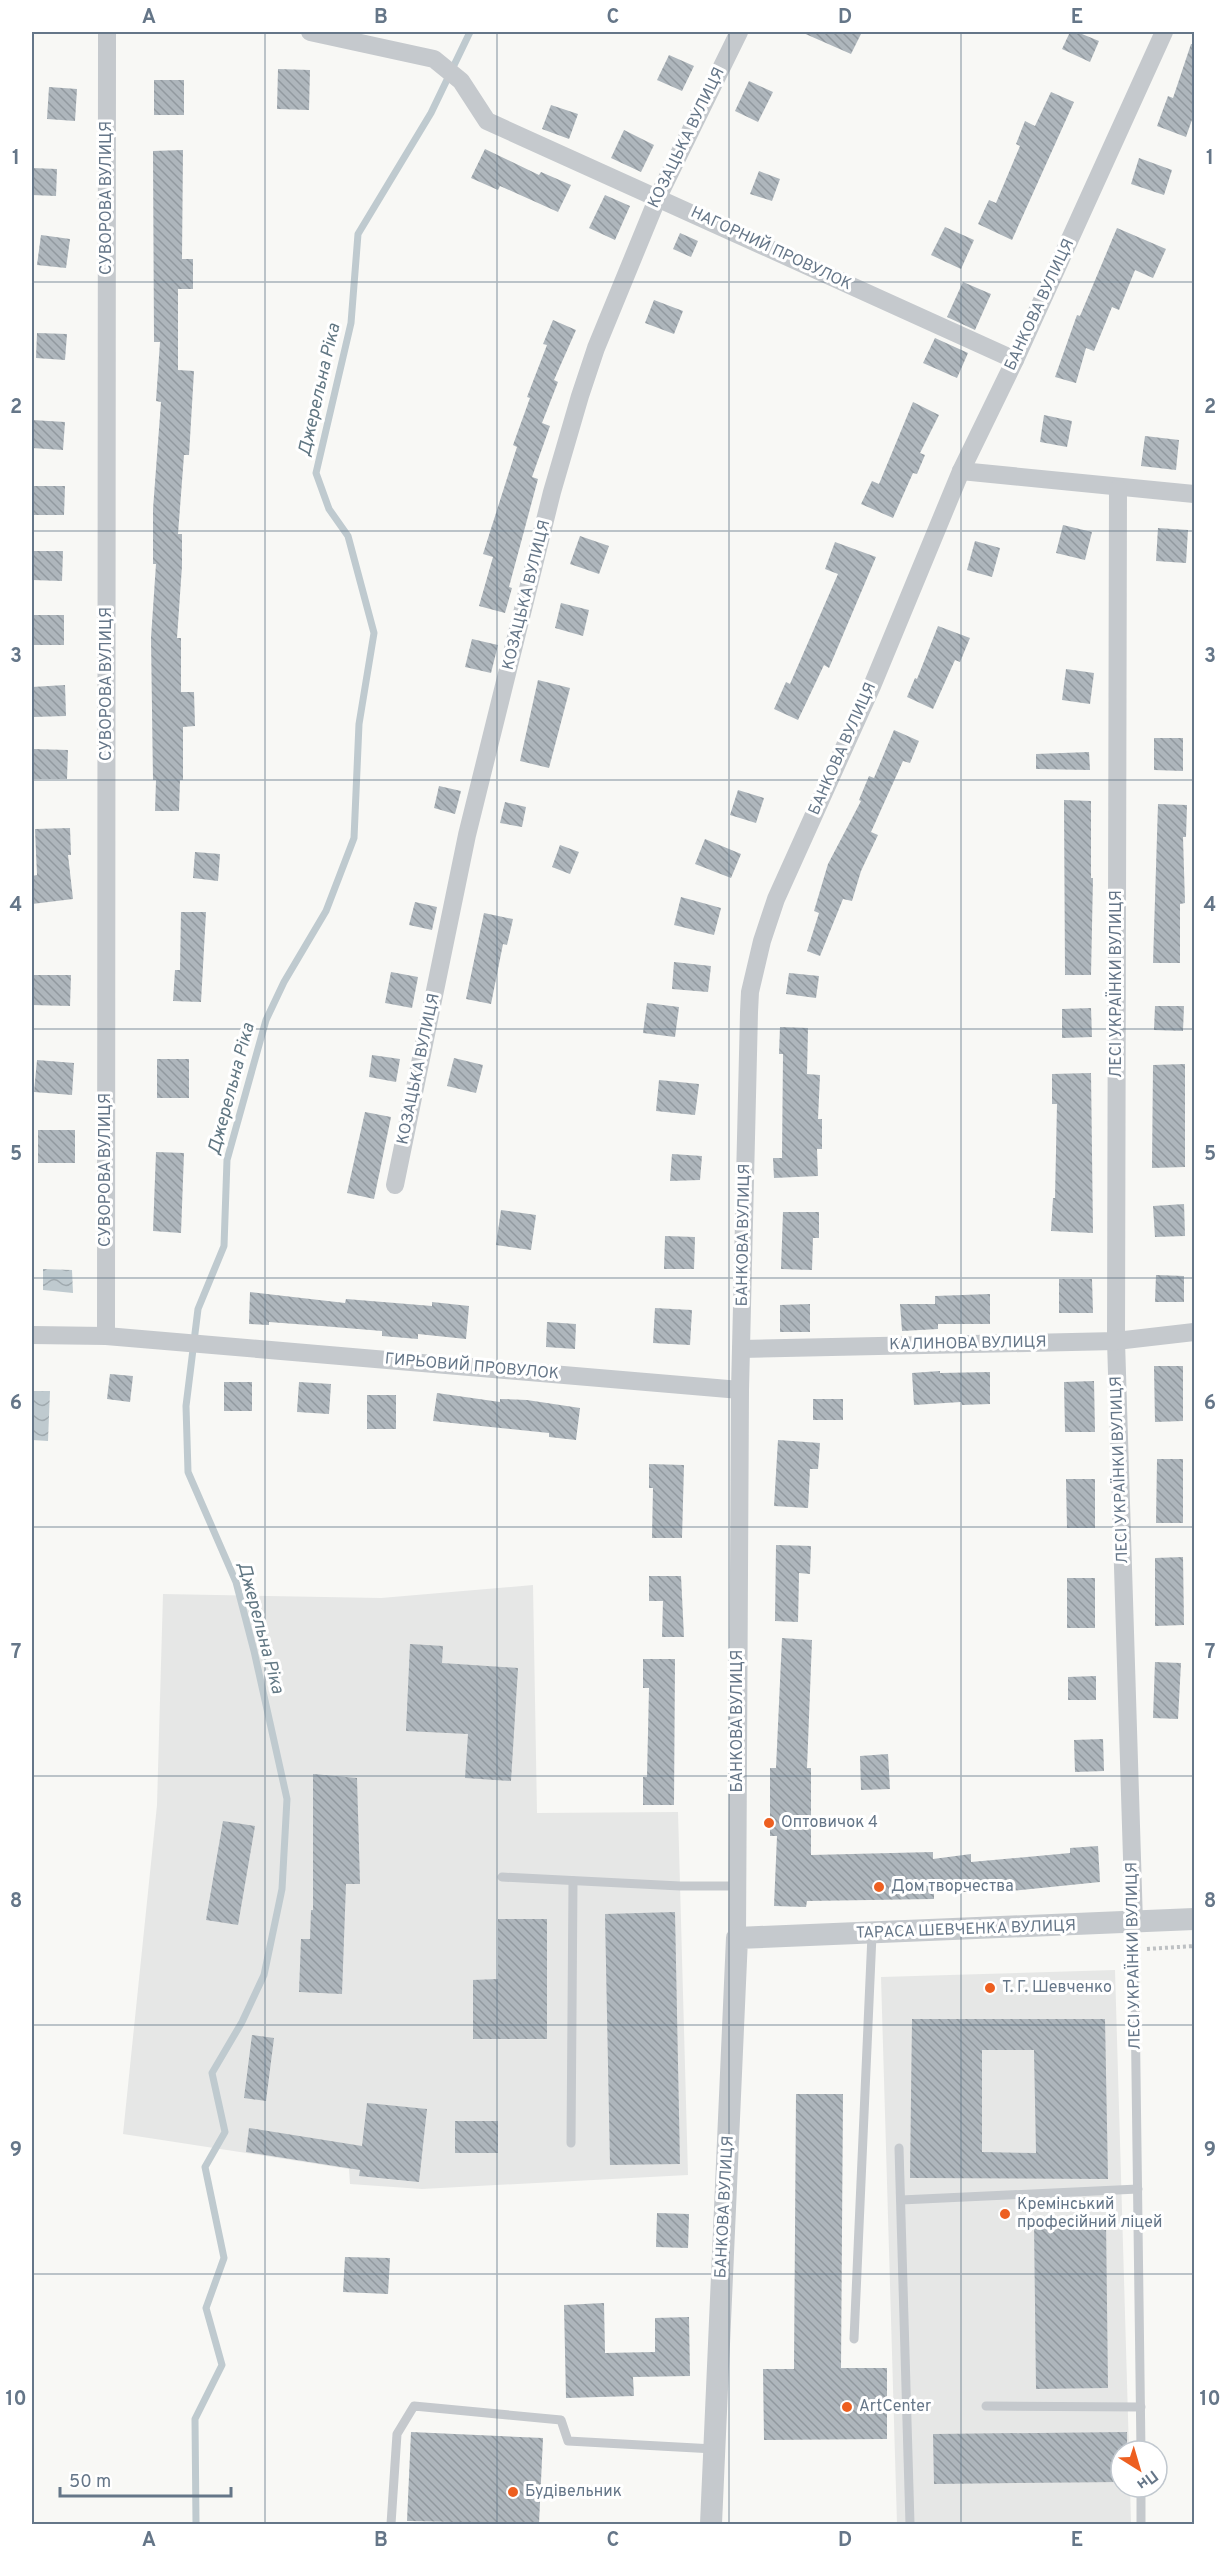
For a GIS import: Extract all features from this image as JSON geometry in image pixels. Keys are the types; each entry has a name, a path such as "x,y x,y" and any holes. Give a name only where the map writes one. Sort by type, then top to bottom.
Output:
{"street":[{"name":"СУВОРОВА ВУЛИЦЯ","path":"106,32 106,1335"},
{"name":"НАГОРНИЙ ПРОВУЛОК","path":"310,32 434,59 461,81 487,121 1015,360"},
{"name":"КОЗАЦЬКА ВУЛИЦЯ","path":"395,1185 467,835 552,492 596,348 658,197 739,32"},
{"name":"БАНКОВА ВУЛИЦЯ","path":"711,2524 737,1938 740,1390 750,992 762,941 776,899 872,686 961,471 1015,360 1164,32"},
{"path":"961,471 1118,489 1194,494"},
{"name":"ЛЕСІ УКРАЇНКИ ВУЛИЦЯ","path":"1118,489 1116,1341 1134,1923"},
{"name":"КАЛИНОВА ВУЛИЦЯ","path":"741,1350 1116,1341 1194,1332"},
{"path":"32,1335 106,1335"},
{"name":"ГИРЬОВИЙ ПРОВУЛОК","path":"106,1335 740,1390"},
{"name":"ТАРАСА ШЕВЧЕНКА ВУЛИЦЯ","path":"737,1938 872,1935 1134,1923 1194,1918"}],"lane":[{"path":"502,1876 573,1881 737,1886"},
{"path":"571,2143 573,1881"},
{"name":"ЛЕСІ УКРАЇНКИ ВУЛИЦЯ","path":"1134,1923 1141,2439"},
{"path":"854,2339 872,1935"},
{"path":"899,2148 910,2524"},
{"path":"901,2200 1138,2189"},
{"path":"391,2524 397,2434 414,2406 561,2420 568,2441 714,2449"},
{"path":"986,2406 1141,2407"},
{"path":"1141,2499 1141,2524"}],"path":[{"path":"1134,1949 1194,1946"}],"shaded area":[{"path":"533,1585 537,1813 678,1812 688,2175 422,2189 350,2184 349,2169 123,2134 157,1805 163,1594 381,1598"},
{"name":"Кремінський професійний ліцей","path":"1115,1970 1129,2439 1109,2439 1109,2499 1130,2499 1131,2522 897,2524 881,1977"}],"water":[{"path":"43,1269 72,1270 73,1293 43,1290"},
{"path":"32,1391 50,1391 48,1441 32,1440"}],"building":[{"path":"801,32 862,32 851,54"},
{"path":"1070,32 1077,32 1099,41 1090,62 1062,49"},
{"path":"1191,44 1194,44 1194,114 1186,137 1157,126 1168,96 1173,98"},
{"path":"669,55 694,66 682,91 657,80"},
{"path":"278,69 310,70 309,110 277,109"},
{"path":"154,80 184,80 184,115 154,115"},
{"path":"749,81 773,92 758,122 735,111"},
{"path":"49,87 77,89 75,121 47,119"},
{"path":"1051,92 1074,102 1012,240 978,224 989,200 996,203 1020,146 1016,144 1025,121 1035,126"},
{"path":"551,105 578,114 569,139 542,129"},
{"path":"624,130 654,145 641,172 611,158"},
{"path":"485,149 539,175 541,172 571,185 558,212 500,186 498,190 471,178"},
{"path":"183,150 182,259 193,259 193,289 178,289 178,370 194,371 189,455 184,455 178,534 182,534 182,566 177,638 181,638 181,692 194,692 195,726 183,727 183,780 180,780 179,811 155,811 151,638 156,564 153,564 153,509 161,402 156,401 160,342 154,342 153,151"},
{"path":"1139,158 1172,170 1164,195 1131,184"},
{"path":"32,168 57,169 56,196 32,195"},
{"path":"759,171 780,179 772,201 750,194"},
{"path":"605,195 630,206 615,240 589,228"},
{"path":"945,227 974,240 961,269 931,255"},
{"path":"1117,228 1166,249 1153,278 1135,270 1119,310 1112,307 1094,351 1086,348 1076,383 1055,377 1077,315 1080,316"},
{"path":"680,233 698,241 691,257 673,249"},
{"path":"41,235 70,239 66,268 37,265"},
{"path":"963,282 991,294 975,330 947,317"},
{"path":"654,300 683,311 674,334 645,323"},
{"path":"553,320 576,330 554,380 558,382 542,423 550,426 532,477 538,479 509,587 512,588 505,613 479,606 493,557 483,554 517,447 513,445 530,398 527,397 547,345 543,344"},
{"path":"37,333 67,334 65,360 36,358"},
{"path":"935,338 968,353 957,378 923,363"},
{"path":"913,402 939,415 920,453 925,455 917,474 913,473 893,518 861,504 872,481 879,484"},
{"path":"1044,415 1072,421 1067,447 1040,442"},
{"path":"32,420 65,422 63,450 32,448"},
{"path":"1145,436 1179,440 1176,470 1141,466"},
{"path":"32,486 65,486 64,515 32,515"},
{"path":"1063,525 1092,532 1085,560 1056,553"},
{"path":"1158,528 1188,530 1186,563 1156,561"},
{"path":"580,536 609,546 599,574 570,564"},
{"path":"975,541 1000,548 992,577 967,570"},
{"path":"835,542 876,557 829,668 824,665 798,720 774,709 786,682 790,684 838,574 825,569"},
{"path":"32,551 63,551 62,581 32,580"},
{"path":"561,603 589,610 583,636 555,628"},
{"path":"32,615 64,615 64,645 32,645"},
{"path":"938,626 970,638 960,662 955,660 933,709 907,697 915,678 917,679"},
{"path":"472,639 498,645 491,673 465,667"},
{"path":"1066,669 1094,673 1090,704 1062,700"},
{"path":"538,680 570,688 549,768 520,761"},
{"path":"65,685 66,716 33,717 32,687"},
{"path":"894,730 919,741 910,763 903,761 871,832 878,835 861,871 852,901 843,899 820,956 807,951 819,913 814,911 828,864 861,801 859,800 869,776 874,778"},
{"path":"1154,738 1183,738 1183,771 1154,770"},
{"path":"33,749 68,750 67,779 33,779"},
{"path":"1089,752 1090,770 1036,769 1036,754"},
{"path":"439,786 461,791 455,814 434,808"},
{"path":"738,790 764,798 756,823 730,815"},
{"path":"1064,800 1091,801 1091,878 1093,878 1091,975 1065,975"},
{"path":"505,802 526,807 522,827 500,823"},
{"path":"1158,804 1187,805 1186,837 1183,837 1185,903 1180,904 1180,963 1153,963"},
{"path":"70,828 71,855 68,855 73,899 32,904 32,876 37,875 35,829"},
{"path":"705,839 741,854 731,878 695,864"},
{"path":"560,845 579,852 570,874 552,867"},
{"path":"195,852 220,854 218,881 193,878"},
{"path":"681,897 721,908 714,935 674,925"},
{"path":"415,902 437,907 432,930 409,925"},
{"path":"181,912 206,912 201,1002 173,1001 175,970 180,970"},
{"path":"484,913 513,919 507,945 503,944 491,1004 466,999"},
{"path":"674,962 711,966 708,992 672,989"},
{"path":"391,972 418,977 412,1008 385,1003"},
{"path":"789,973 819,976 816,998 786,994"},
{"path":"32,975 71,975 70,1006 32,1005"},
{"path":"647,1003 679,1007 675,1037 643,1033"},
{"path":"1155,1006 1184,1006 1183,1031 1154,1030"},
{"path":"1091,1008 1092,1037 1062,1038 1062,1009"},
{"path":"780,1027 808,1028 807,1074 820,1075 818,1119 822,1119 822,1149 817,1149 818,1176 774,1178 773,1158 782,1158 783,1054 779,1054"},
{"path":"372,1055 400,1059 396,1082 369,1077"},
{"path":"454,1058 483,1065 476,1093 447,1086"},
{"path":"157,1059 189,1059 189,1098 157,1098"},
{"path":"37,1060 74,1063 72,1095 34,1092"},
{"path":"1185,1064 1185,1167 1152,1168 1153,1065"},
{"path":"1091,1073 1093,1233 1051,1231 1053,1198 1055,1198 1057,1104 1052,1104 1052,1074"},
{"path":"659,1080 699,1084 695,1115 656,1111"},
{"path":"365,1112 391,1117 374,1199 347,1193"},
{"path":"38,1130 75,1130 75,1163 38,1163"},
{"path":"156,1152 184,1153 181,1233 153,1231"},
{"path":"672,1154 702,1156 700,1180 670,1181"},
{"path":"1184,1204 1185,1236 1155,1237 1153,1206"},
{"path":"501,1210 536,1215 531,1250 496,1245"},
{"path":"783,1212 819,1212 819,1238 813,1238 812,1270 781,1269"},
{"path":"665,1236 695,1237 694,1269 664,1269"},
{"path":"1156,1275 1184,1276 1184,1302 1155,1302"},
{"path":"1059,1279 1092,1279 1093,1313 1059,1313"},
{"path":"250,1292 345,1303 346,1299 432,1306 432,1302 469,1306 466,1339 418,1334 418,1339 382,1336 382,1331 269,1322 269,1325 249,1324"},
{"path":"990,1294 990,1324 938,1324 938,1329 902,1331 900,1304 935,1304 935,1296"},
{"path":"810,1304 810,1332 780,1332 780,1305"},
{"path":"655,1308 692,1310 690,1345 653,1343"},
{"path":"547,1322 576,1324 575,1349 546,1347"},
{"path":"1154,1366 1183,1366 1183,1421 1155,1422"},
{"path":"940,1371 940,1373 990,1372 990,1404 962,1405 961,1402 914,1405 912,1373"},
{"path":"110,1374 133,1376 130,1402 107,1399"},
{"path":"1094,1381 1095,1432 1065,1432 1064,1382"},
{"path":"224,1382 252,1382 252,1411 224,1411"},
{"path":"299,1382 331,1384 329,1414 297,1412"},
{"path":"437,1393 500,1402 500,1399 527,1400 580,1408 576,1440 549,1437 549,1433 433,1421"},
{"path":"367,1395 396,1395 396,1429 367,1429"},
{"path":"813,1399 843,1399 843,1420 813,1420"},
{"path":"778,1440 820,1443 818,1469 810,1469 808,1508 774,1506"},
{"path":"1157,1459 1183,1459 1183,1523 1156,1523"},
{"path":"649,1464 684,1465 682,1538 652,1538 653,1488 649,1488"},
{"path":"1066,1479 1095,1479 1095,1528 1067,1528"},
{"path":"776,1545 811,1546 810,1574 799,1573 798,1622 775,1621"},
{"path":"1183,1557 1184,1625 1155,1626 1155,1558"},
{"path":"649,1576 681,1576 684,1637 662,1637 663,1601 649,1601"},
{"path":"1067,1578 1095,1578 1095,1628 1067,1628"},
{"path":"782,1638 812,1640 807,1768 811,1768 811,1855 933,1852 933,1859 971,1854 971,1862 1070,1853 1070,1848 1098,1846 1100,1882 991,1893 991,1891 934,1893 934,1899 807,1901 806,1907 774,1906 777,1836 770,1836 770,1768 776,1768"},
{"path":"410,1644 443,1646 442,1663 518,1668 511,1781 465,1778 468,1734 406,1731"},
{"path":"643,1659 675,1659 674,1805 643,1805 643,1777 647,1777 649,1688 643,1688"},
{"path":"1155,1662 1181,1663 1178,1719 1153,1718"},
{"path":"1096,1676 1096,1700 1068,1700 1068,1677"},
{"path":"1103,1739 1104,1771 1075,1772 1074,1740"},
{"path":"888,1754 890,1789 861,1790 860,1756"},
{"path":"313,1774 357,1778 360,1884 346,1884 342,1994 299,1992 301,1939 310,1939 311,1910 313,1910"},
{"path":"223,1821 255,1826 238,1925 206,1920"},
{"path":"675,1912 680,2164 610,2165 605,1914"},
{"path":"498,1919 547,1919 547,2039 473,2039 473,1980 498,1979"},
{"path":"912,2019 1105,2019 1108,2179 910,2178","holes":["982,2050 1034,2050 1036,2153 982,2152"]},
{"path":"252,2035 274,2038 266,2101 244,2098"},
{"path":"796,2094 843,2094 841,2368 887,2368 887,2439 764,2440 763,2369 794,2369"},
{"path":"367,2103 427,2109 419,2182 359,2176 360,2170 246,2152 249,2128 362,2146"},
{"path":"455,2121 498,2121 498,2153 455,2153"},
{"path":"657,2213 689,2214 688,2248 656,2247"},
{"path":"1106,2220 1108,2388 1036,2389 1034,2222"},
{"path":"345,2257 390,2258 388,2294 343,2292"},
{"path":"604,2303 605,2353 655,2352 655,2318 689,2317 690,2376 633,2377 634,2396 566,2398 564,2305"},
{"path":"411,2432 543,2438 539,2524 407,2521"},
{"path":"1127,2432 1127,2439 1109,2439 1109,2482 934,2484 933,2434"}],"waterway":[{"name":"Джерельна Ріка","path":"196,2524 195,2419 222,2365 206,2308 224,2258 205,2167 225,2132 212,2073 242,2022 264,1975 282,1889 287,1799 236,1582 188,1472 186,1406 198,1309 224,1246 227,1160 266,1020 284,982 326,911 354,838 359,724 374,633 348,536 329,509 316,473 351,323 358,234 431,113 470,32"}],"place":[{"name":"Оптовичок 4","path":"769,1823"},
{"name":"Дом творчества","path":"879,1887"},
{"name":"Т. Г. Шевченко","path":"990,1988"},
{"name":"Кремінський професійний ліцей","path":"1005,2214"},
{"name":"ArtCenter","path":"847,2407"},
{"name":"Будівельник","path":"513,2492"}]}
